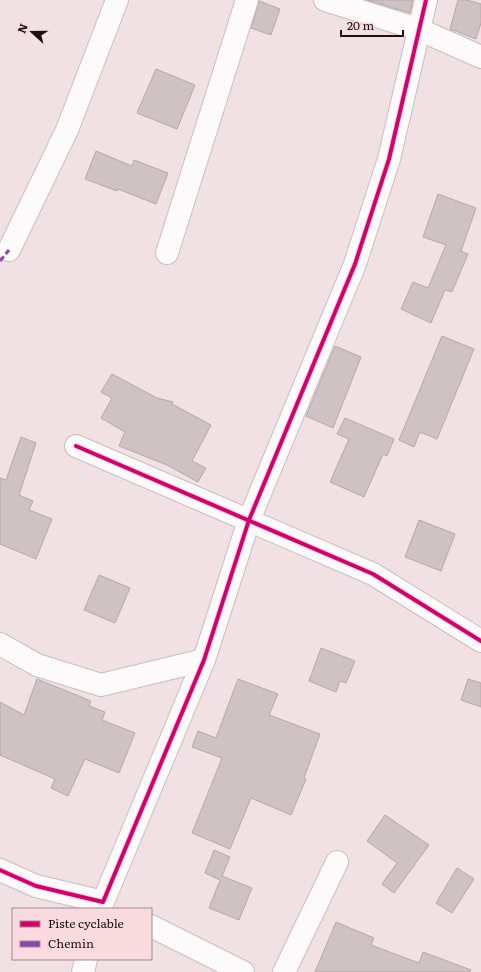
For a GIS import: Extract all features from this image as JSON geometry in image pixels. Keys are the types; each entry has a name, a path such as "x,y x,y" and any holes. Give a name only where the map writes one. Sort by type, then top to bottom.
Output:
{"street":[{"path":"9,250 67,130 117,0"},
{"path":"168,253 247,0"},
{"path":"326,0 418,29 481,57"},
{"path":"0,870 36,886 107,907 204,660 249,520 355,264 389,158 426,0"},
{"path":"76,446 373,574 481,641"},
{"path":"0,644 37,665 101,685 204,660"},
{"path":"284,972 337,862"},
{"path":"152,926 243,972"},
{"path":"84,972 86,960"}],"building":[{"path":"367,0 413,0 410,13"},
{"path":"458,0 467,0 481,4 481,23 476,39 450,29"},
{"path":"259,1 280,9 271,35 251,28"},
{"path":"156,69 195,85 177,129 137,113"},
{"path":"96,151 132,166 134,160 168,173 156,204 118,189 117,191 85,179"},
{"path":"438,194 476,208 461,251 468,254 452,292 445,290 431,323 401,309 413,282 428,288 446,245 423,237"},
{"path":"442,336 474,349 437,439 420,432 414,447 399,440"},
{"path":"335,346 361,357 333,428 306,416"},
{"path":"112,374 157,398 173,402 172,404 211,425 192,461 206,468 198,482 167,465 119,446 125,432 101,418 112,398 101,392"},
{"path":"345,418 394,439 387,456 383,454 364,497 330,482 349,439 337,434"},
{"path":"21,437 36,443 19,495 33,501 29,510 52,519 36,559 0,544 0,478 6,480"},
{"path":"419,520 455,534 441,571 405,557"},
{"path":"99,575 130,588 115,623 84,610"},
{"path":"321,648 355,661 346,683 340,681 336,692 309,681"},
{"path":"37,679 91,701 89,706 105,712 102,720 135,733 119,773 85,759 68,796 51,788 55,779 0,755 0,702 24,715"},
{"path":"238,679 278,694 269,715 320,734 304,778 306,779 291,815 251,798 230,849 192,833 222,758 192,747 198,731 216,738"},
{"path":"468,679 481,683 481,707 461,700"},
{"path":"385,815 429,845 394,893 382,884 397,863 367,841"},
{"path":"214,850 230,857 222,876 252,888 239,920 209,908 220,880 205,873"},
{"path":"457,868 474,879 452,913 436,903"},
{"path":"336,922 374,938 371,945 419,963 423,952 471,970 470,972 315,972"}],"marked path":[{"path":"0,261 9,250"}],"cycle path":[{"path":"0,870 36,886 103,902 204,660 249,520 355,264 389,159 426,0"},
{"path":"76,446 373,574 481,641"}]}
